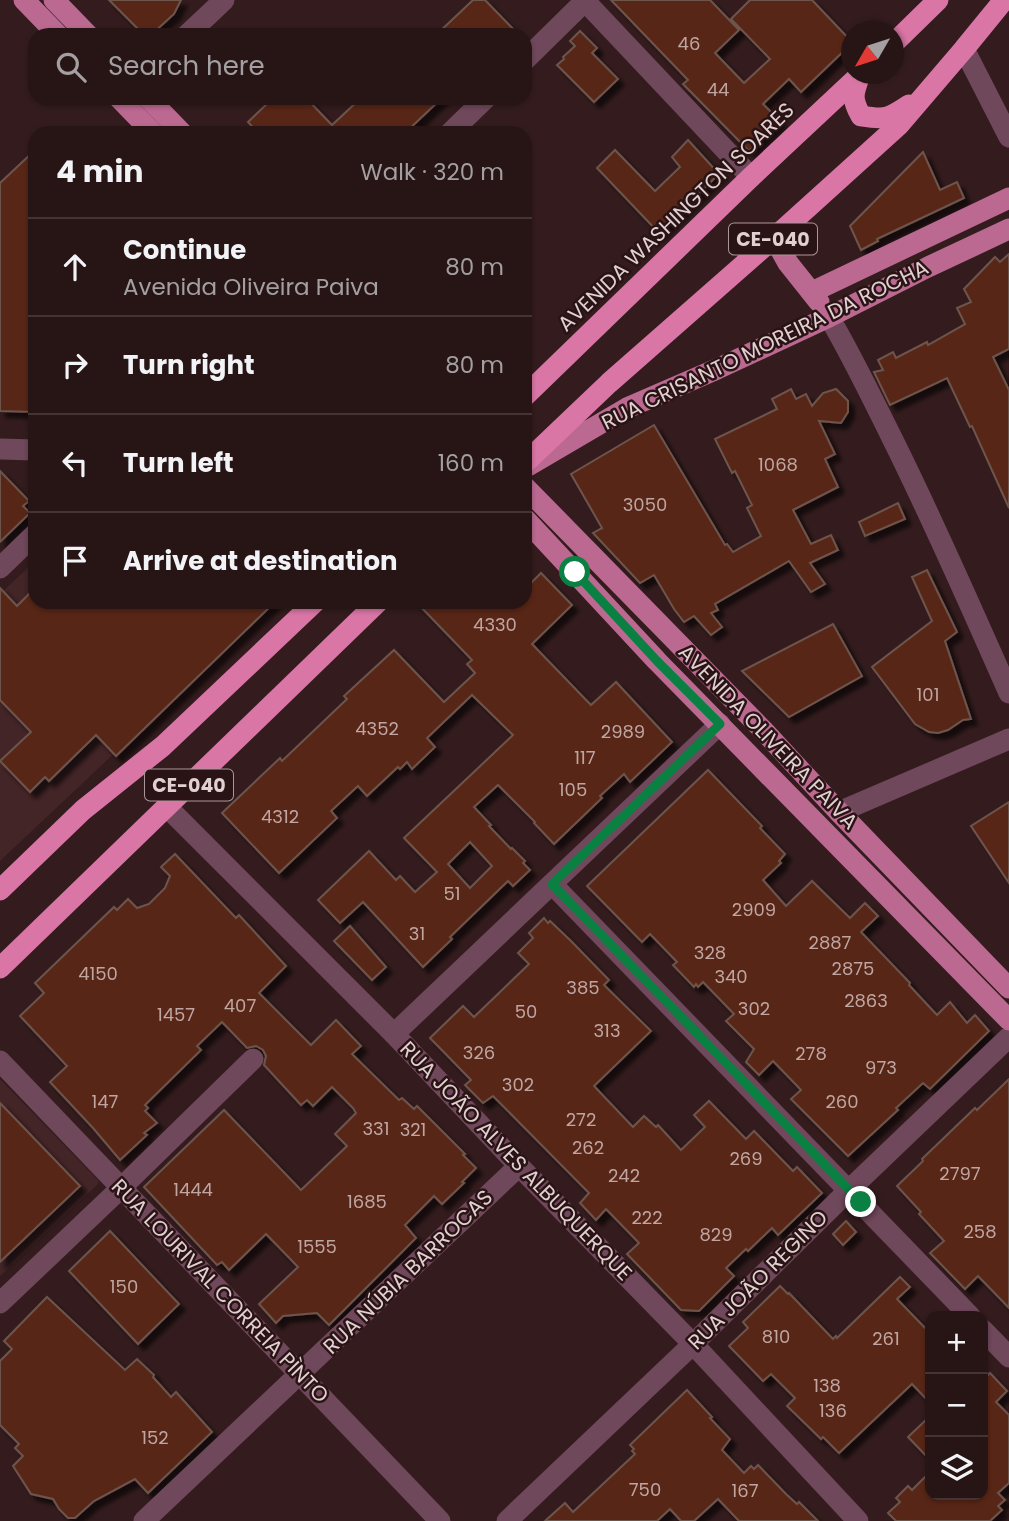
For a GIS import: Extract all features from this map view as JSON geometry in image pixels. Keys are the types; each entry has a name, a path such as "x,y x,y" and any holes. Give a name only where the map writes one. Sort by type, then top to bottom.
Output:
{"highway":[{"path":"904,33 938,0"},
{"name":"CE-040","path":"532,458 609,383 899,125 1004,0"},
{"name":"AVENIDA WASHINGTON SOARES","path":"532,389 850,84"},
{"path":"857,84 853,101 861,116 880,119 895,115 926,93"},
{"name":"CE-040","path":"0,890 83,810 163,746 308,609"},
{"name":"CE-040","path":"0,968 371,609"}],"main road":[{"path":"24,0 51,28"},
{"path":"54,0 81,28"},
{"path":"126,105 146,126"},
{"path":"155,105 175,126"},
{"name":"RUA CRISANTO MOREIRA DA ROCHA","path":"812,292 1009,198"},
{"name":"RUA CRISANTO MOREIRA DA ROCHA","path":"532,461 626,408 829,317 1009,229"},
{"path":"774,238 788,263 829,317"},
{"name":"AVENIDA OLIVEIRA PAIVA","path":"532,493 1009,988"},
{"name":"AVENIDA OLIVEIRA PAIVA","path":"532,527 657,661 1009,1020"}],"street":[{"path":"194,28 224,0"},
{"path":"532,53 585,0 751,177"},
{"path":"964,49 1009,137"},
{"path":"457,126 479,105"},
{"path":"829,317 910,475 1009,693"},
{"path":"0,449 28,450"},
{"path":"0,568 28,541"},
{"path":"394,1034 720,724"},
{"path":"839,812 1009,739"},
{"name":"RUA JOÃO ALVES ALBUQUERQUE","path":"167,807 394,1034 693,1344 858,1521"},
{"path":"552,884 965,1311"},
{"name":"RUA JOÃO REGINO","path":"506,1521 693,1344 1009,1037"},
{"path":"0,1303 253,1059"},
{"name":"RUA LOURIVAL CORREIA PÌNTO","path":"0,1061 440,1521"},
{"name":"RUA NÚBIA BARROCAS","path":"144,1521 519,1166"},
{"path":"988,1335 1009,1357"}],"shaded area":[{"path":"28,568 28,609 268,609 0,861 0,594"},
{"path":"0,1079 99,1181 0,1276"}],"building":[{"path":"109,0 181,0 174,14 159,28 137,28"},
{"path":"473,0 485,0 512,28 443,28"},
{"path":"611,0 710,0 739,30 715,53 744,83 770,59 731,19 750,0 812,0 841,30 841,54 801,92 789,79 763,104 780,121 749,151 683,84 688,80"},
{"path":"580,31 597,48 592,53 618,79 594,102 557,65 575,46 570,41"},
{"path":"266,105 313,105 332,125 353,105 435,105 412,126 252,126 248,122"},
{"path":"688,140 719,174 659,233 597,168 615,150 655,191 680,167 672,157"},
{"path":"923,152 940,190 957,182 964,198 877,239 878,241 861,250 850,226"},
{"path":"28,157 28,412 0,411 0,183"},
{"path":"1009,254 1009,349 993,357 1009,390 1009,508 947,378 890,405 874,372 883,370 878,360 893,352 896,358 927,342 928,345 965,324 957,308 971,302 964,289 995,257 1000,262"},
{"path":"791,389 796,399 806,394 812,406 823,393 836,389 848,401 848,412 841,423 819,421 835,454 825,459 838,487 793,510 811,544 831,535 838,550 810,563 825,584 811,592 789,561 715,604 718,610 711,613 722,627 711,635 694,616 684,622 654,575 640,583 593,533 602,528 571,474 654,425 725,545 733,552 761,536 747,508 752,505 715,439 777,409 772,399"},
{"path":"0,471 28,500 23,506 28,515 0,542"},
{"path":"898,503 905,519 865,536 859,522"},
{"path":"927,570 957,632 945,641 971,719 963,720 938,733 929,732 915,724 872,667 932,621 912,577"},
{"path":"541,573 572,605 532,644 591,705 616,682 672,742 630,782 624,774 554,844 498,785 474,807 491,825 489,826 525,861 523,863 530,870 513,886 508,881 423,967 363,902 340,923 318,900 369,851 396,880 400,876 415,892 437,872 404,838 513,735 472,695 427,738 435,747 412,769 407,762 400,769 398,767 367,796 358,786 331,811 337,818 279,873 222,813 280,758 282,761 347,699 344,696 394,650 444,702 475,673 467,664 472,660 423,609 532,609 532,582","holes":["470,842 492,866 470,888 448,864"]},
{"path":"0,588 17,606 28,595 28,609 268,609 116,756 96,735 49,781 45,777 30,792 0,761 31,732 0,700"},
{"path":"833,624 862,676 789,717 742,671"},
{"path":"708,770 785,854 779,861 781,863 763,880 786,906 812,881 850,918 865,903 878,916 861,932 937,1015 950,1002 967,1023 975,1015 989,1031 930,1089 923,1083 848,1156 791,1099 801,1090 773,1061 759,1075 746,1062 754,1049 726,1021 734,1014 703,982 694,987 673,965 677,962 650,934 642,942 587,886"},
{"path":"1009,802 1009,883 971,826"},
{"path":"175,854 236,918 239,915 286,966 259,993 311,1045 336,1020 361,1046 352,1054 399,1100 402,1098 414,1109 417,1106 476,1168 442,1204 434,1196 405,1225 416,1238 329,1325 317,1313 283,1316 276,1323 259,1304 298,1267 266,1234 229,1270 222,1262 217,1265 144,1187 224,1110 301,1190 347,1146 335,1134 356,1113 332,1087 313,1106 307,1100 301,1105 264,1065 266,1056 263,1050 256,1046 247,1048 222,1022 197,1046 201,1050 145,1105 148,1108 145,1111 157,1123 144,1133 147,1135 120,1160 50,1082 67,1066 20,1016 44,993 35,983 114,907 117,910 128,899 137,908 149,904 165,888 170,876 161,867"},
{"path":"544,918 609,980 604,985 651,1031 594,1086 633,1127 644,1116 656,1127 658,1125 681,1150 705,1127 694,1115 709,1101 746,1139 754,1131 793,1171 797,1167 822,1193 778,1235 772,1228 726,1268 734,1276 699,1311 681,1310 627,1254 639,1243 606,1209 596,1220 580,1203 589,1193 493,1096 483,1103 465,1085 471,1080 430,1038 463,1006 474,1017 529,964 518,953 533,938 529,933"},
{"path":"350,926 386,967 372,980 334,941"},
{"path":"1009,1079 1009,1308 978,1276 965,1289 930,1253 944,1241 897,1186 975,1108 977,1110"},
{"path":"0,1103 80,1186 0,1262"},
{"path":"846,1221 856,1232 843,1245 833,1234"},
{"path":"110,1231 179,1304 138,1344 69,1271"},
{"path":"900,1277 910,1287 897,1299 925,1328 925,1398 912,1384 839,1453 787,1406 795,1398 771,1374 763,1381 729,1346 748,1328 743,1322 780,1286 833,1339 836,1336 837,1338"},
{"path":"47,1297 125,1370 137,1359 171,1397 176,1392 212,1432 148,1493 135,1479 94,1501 75,1518 68,1518 53,1499 31,1494 13,1466 23,1456 15,1448 19,1444 0,1425 0,1361 12,1349 4,1341"},
{"path":"990,1373 1007,1391 996,1402 1009,1415 1009,1483 998,1493 1005,1500 998,1506 1002,1510 990,1521 896,1521 888,1513 900,1502 896,1498 908,1486 912,1490 925,1477 925,1500 988,1500"},
{"path":"687,1390 730,1439 722,1450 744,1473 751,1466 754,1469 758,1465 818,1521 739,1521 718,1499 694,1521 681,1521 670,1509 657,1521 545,1521 565,1503 573,1512 635,1454 630,1445"},
{"path":"925,1421 925,1455 908,1437"}],"route":[{"path":"575,572 720,724 552,884 861,1202"}]}
